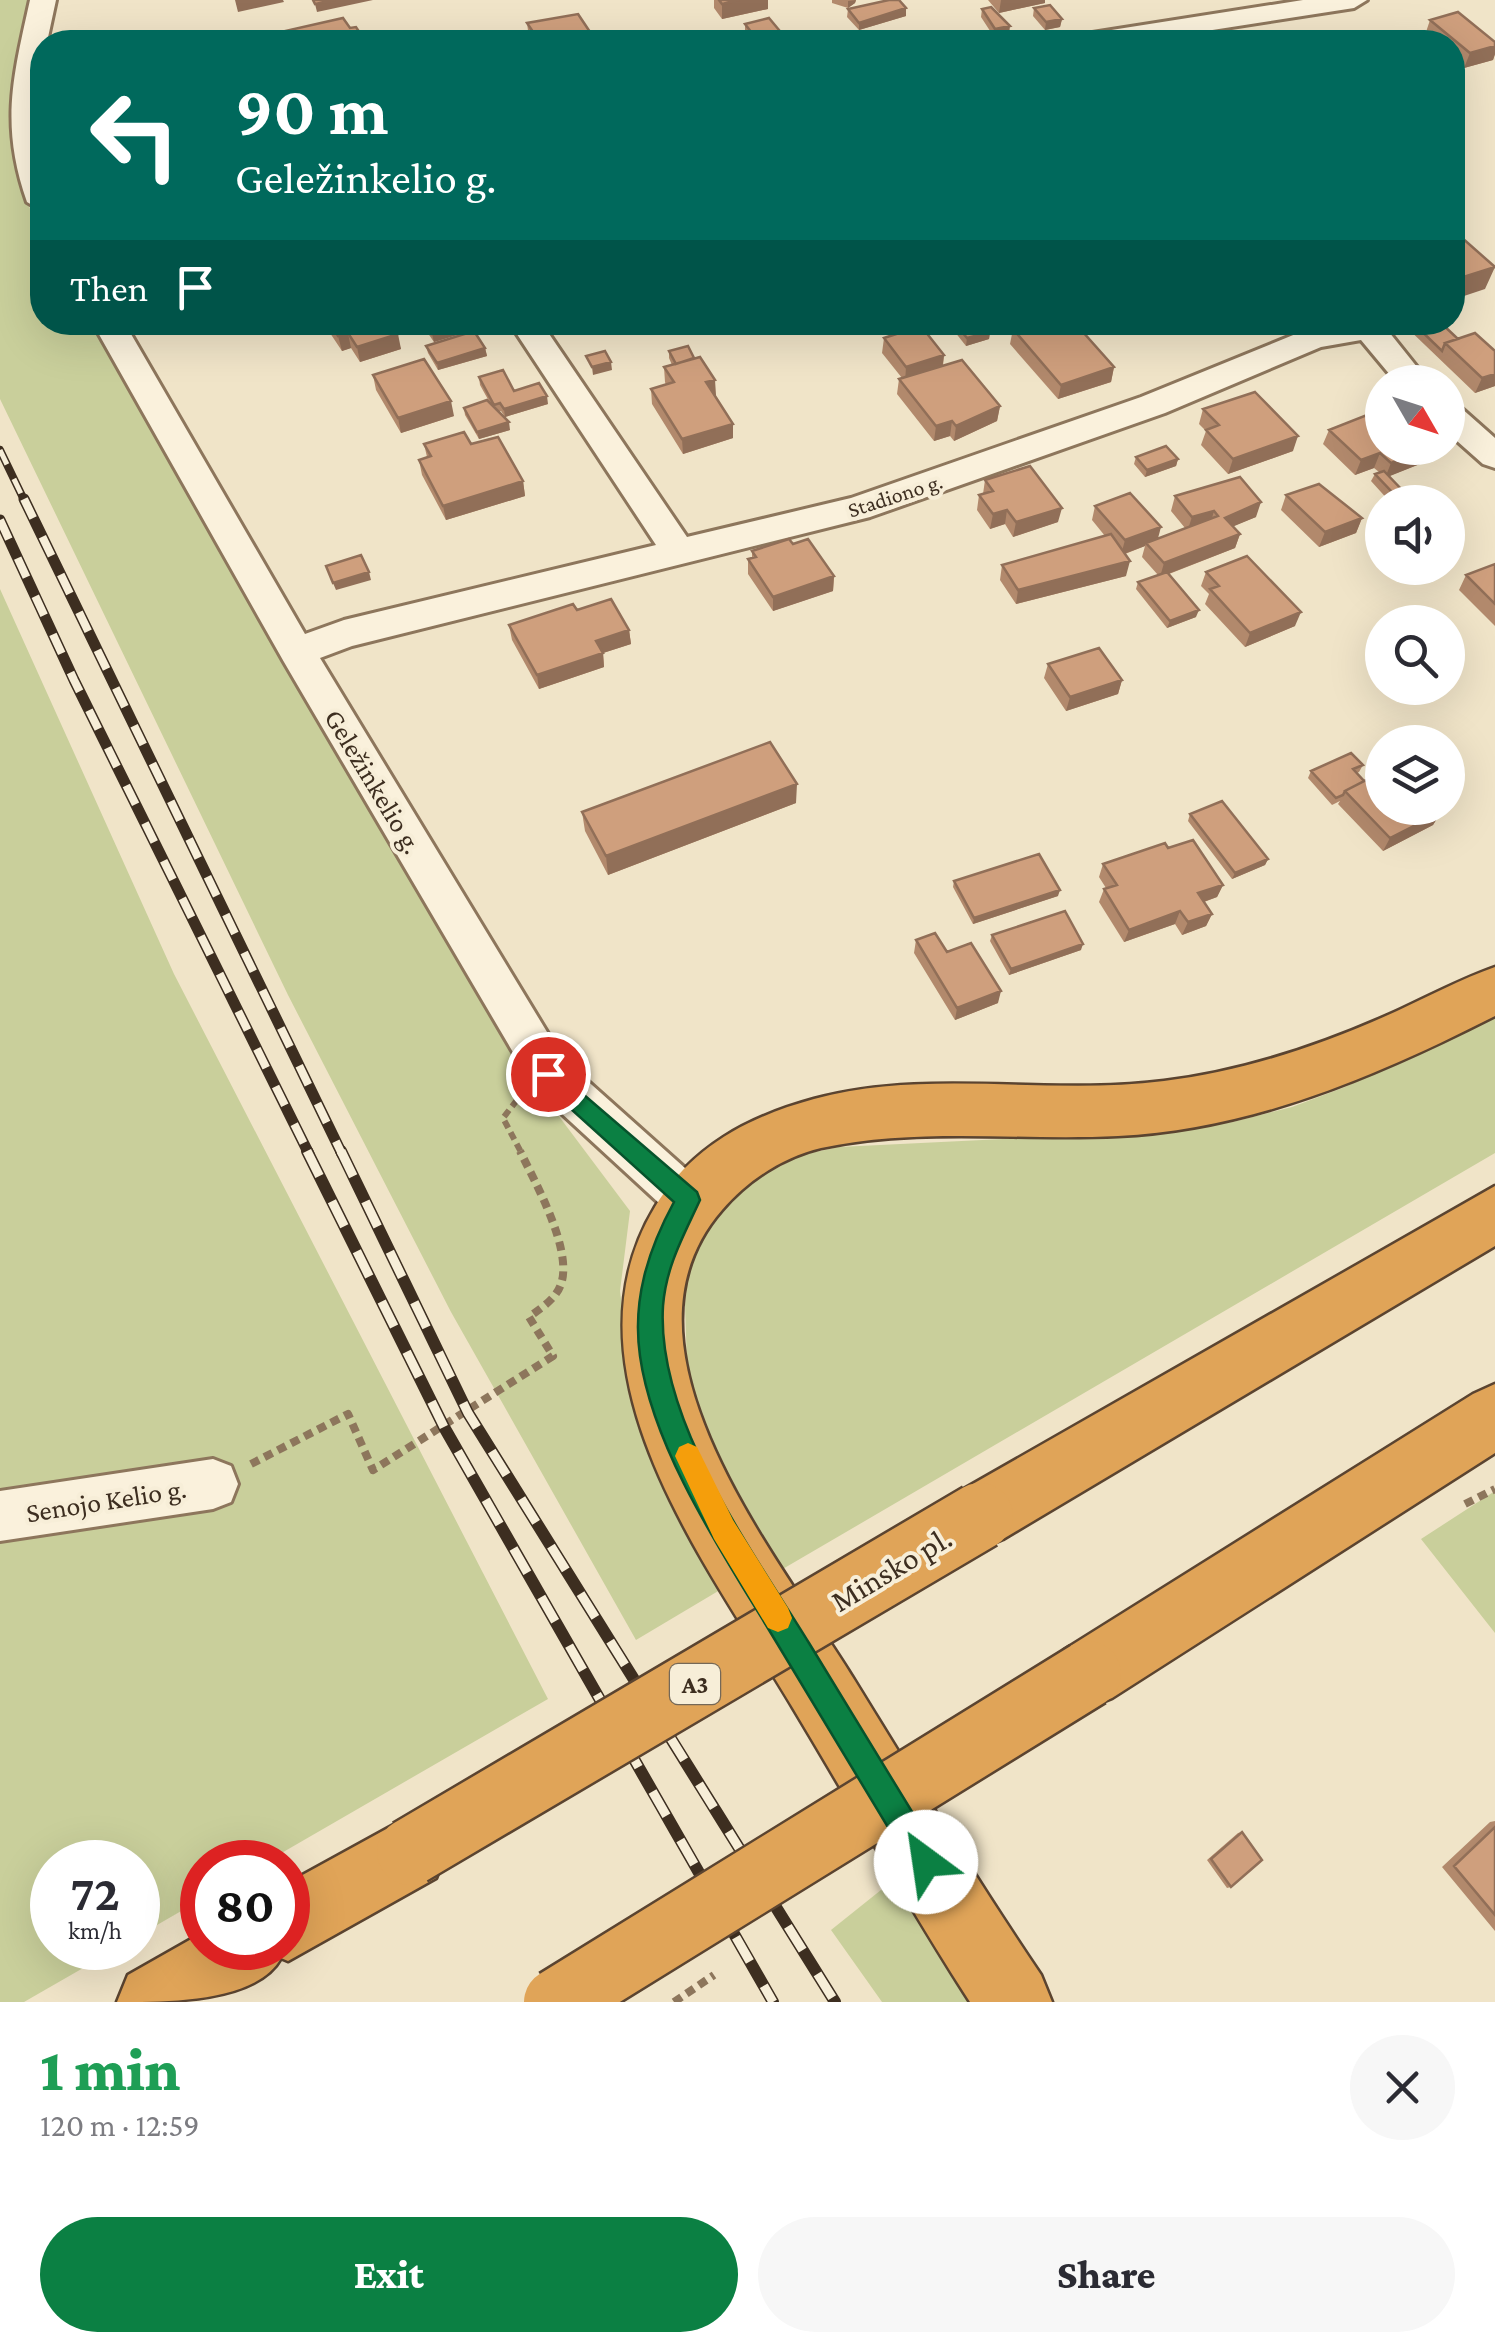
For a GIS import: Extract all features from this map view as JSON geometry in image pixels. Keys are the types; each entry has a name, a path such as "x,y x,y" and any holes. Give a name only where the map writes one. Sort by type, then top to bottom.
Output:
{"highway":[{"path":"1014,2002 724,1529 672,1423 653,1357 651,1306 662,1249 688,1200 718,1169 758,1142 817,1123 870,1116 1161,1108 1222,1097 1305,1076 1495,990"},
{"name":"Minsko pl.","path":"310,1911 1495,1214"},
{"path":"558,2002 1495,1416"},
{"path":"155,2002 210,1970"}],"street":[{"path":"37,30 43,0"},
{"path":"1216,30 1354,0"},
{"path":"30,62 20,110 30,171"},
{"name":"Geležinkelio g.","path":"115,335 297,652 548,1074 688,1200"},
{"path":"534,335 678,551"},
{"name":"Stadiono g.","path":"297,652 344,634 858,508 1152,405 1326,335"},
{"name":"Stadiono g.","path":"1372,335 1397,365"},
{"path":"1465,430 1495,456"},
{"name":"Senojo Kelio g.","path":"0,1516 213,1484"}],"path":[{"path":"213,1484 348,1414 373,1470 553,1356 529,1317 553,1299 563,1276 561,1253 532,1172 503,1118 511,1104 548,1074"}],"green space":[{"path":"0,0 31,0 14,130 24,197 30,209 30,335 99,335 519,1063 630,1211 620,1291 631,1380 725,1587 636,1640 451,1312 288,995 0,399"},
{"path":"0,589 174,974 548,1699 304,1840 180,1840 180,1912 160,1923 160,1840 30,1840 30,1970 80,1970 24,2002 0,2002"},
{"path":"1495,1014 1495,1153 781,1570 707,1435 687,1365 685,1305 690,1253 735,1191 801,1155 839,1147 1167,1131 1233,1122 1292,1107 1345,1087"},
{"path":"1495,1491 1495,1633 1421,1539"},
{"path":"896,1878 975,2002 882,2002 831,1930"}],"building":[{"path":"899,0 906,8 859,23 848,9"},
{"path":"1050,5 1062,19 1046,22 1034,8"},
{"path":"991,7 1010,26 995,29 982,9"},
{"path":"1458,12 1495,46 1470,53 1465,49 1465,30 1442,30 1430,20"},
{"path":"578,14 589,30 532,30 527,23"},
{"path":"343,18 350,28 358,30 289,30"},
{"path":"769,18 779,30 750,30 745,24"},
{"path":"1465,240 1495,267 1465,277"},
{"path":"1475,333 1495,351 1495,374 1482,378 1445,343"},
{"path":"349,335 395,335 357,347"},
{"path":"461,335 477,335 485,348 437,363 426,346"},
{"path":"928,335 944,355 906,367 884,338"},
{"path":"1018,335 1086,335 1114,367 1061,385"},
{"path":"1425,335 1454,335 1458,339 1445,343 1442,351"},
{"path":"688,346 694,358 676,364 669,351"},
{"path":"605,351 611,362 592,367 586,356"},
{"path":"700,357 715,380 706,382 733,424 682,439 651,389 674,382 664,367"},
{"path":"424,359 451,401 398,418 373,375"},
{"path":"962,360 1000,406 956,426 952,421 936,426 899,379"},
{"path":"503,370 514,391 539,383 547,396 504,409 500,403 494,405 479,377"},
{"path":"1255,392 1298,436 1233,459 1206,430 1219,425 1203,409"},
{"path":"487,400 509,422 477,432 464,408"},
{"path":"1365,416 1365,459 1361,460 1329,430"},
{"path":"464,432 471,444 498,437 523,481 443,506 419,460 431,456 424,444"},
{"path":"1166,446 1178,459 1147,470 1136,457"},
{"path":"1030,466 1062,508 1016,522 1007,510 993,514 979,495 993,491 985,480"},
{"path":"1384,471 1397,485 1385,485 1375,474"},
{"path":"1240,477 1261,502 1225,518 1240,534 1164,563 1146,543 1218,516 1214,511 1192,517 1175,496"},
{"path":"1319,484 1362,518 1325,532 1286,495"},
{"path":"1130,493 1161,527 1125,540 1095,506"},
{"path":"1111,534 1130,561 1018,590 1002,565"},
{"path":"789,539 793,544 808,539 834,576 773,597 748,559 756,557 752,551"},
{"path":"361,555 369,572 333,583 326,566"},
{"path":"1247,556 1301,612 1250,633 1210,589 1219,586 1206,572"},
{"path":"1495,564 1495,604 1466,575"},
{"path":"1167,572 1199,610 1170,621 1138,582"},
{"path":"611,599 629,630 596,641 603,653 537,675 509,625 573,604 577,610"},
{"path":"1099,648 1122,680 1070,697 1048,664"},
{"path":"770,742 797,784 606,856 582,812"},
{"path":"1351,753 1363,765 1353,769 1364,781 1336,798 1311,771"},
{"path":"1365,781 1365,812 1345,791"},
{"path":"1222,801 1268,859 1235,873 1190,814"},
{"path":"1378,825 1416,825 1390,838"},
{"path":"1193,840 1223,885 1198,893 1212,914 1188,922 1180,911 1129,930 1104,889 1117,885 1103,864 1165,843 1168,848"},
{"path":"1039,854 1060,890 974,918 954,881"},
{"path":"1065,911 1083,944 1011,969 992,935"},
{"path":"935,933 947,952 971,943 1001,991 957,1008 916,940"},
{"path":"1495,1827 1495,1915 1454,1866"},
{"path":"1242,1832 1262,1860 1231,1887 1211,1859"}],"railway":[{"path":"0,450 25,502"},
{"path":"24,499 342,1154"},
{"path":"0,520 74,680 309,1154"},
{"path":"307,1151 444,1427 773,2002"},
{"path":"341,1151 468,1413 835,2002"}],"slow traffic":[{"path":"688,1456 724,1529 778,1618"}],"route":[{"path":"548,1074 688,1200 662,1249 651,1306 653,1357 672,1423 724,1529 926,1862"}]}
